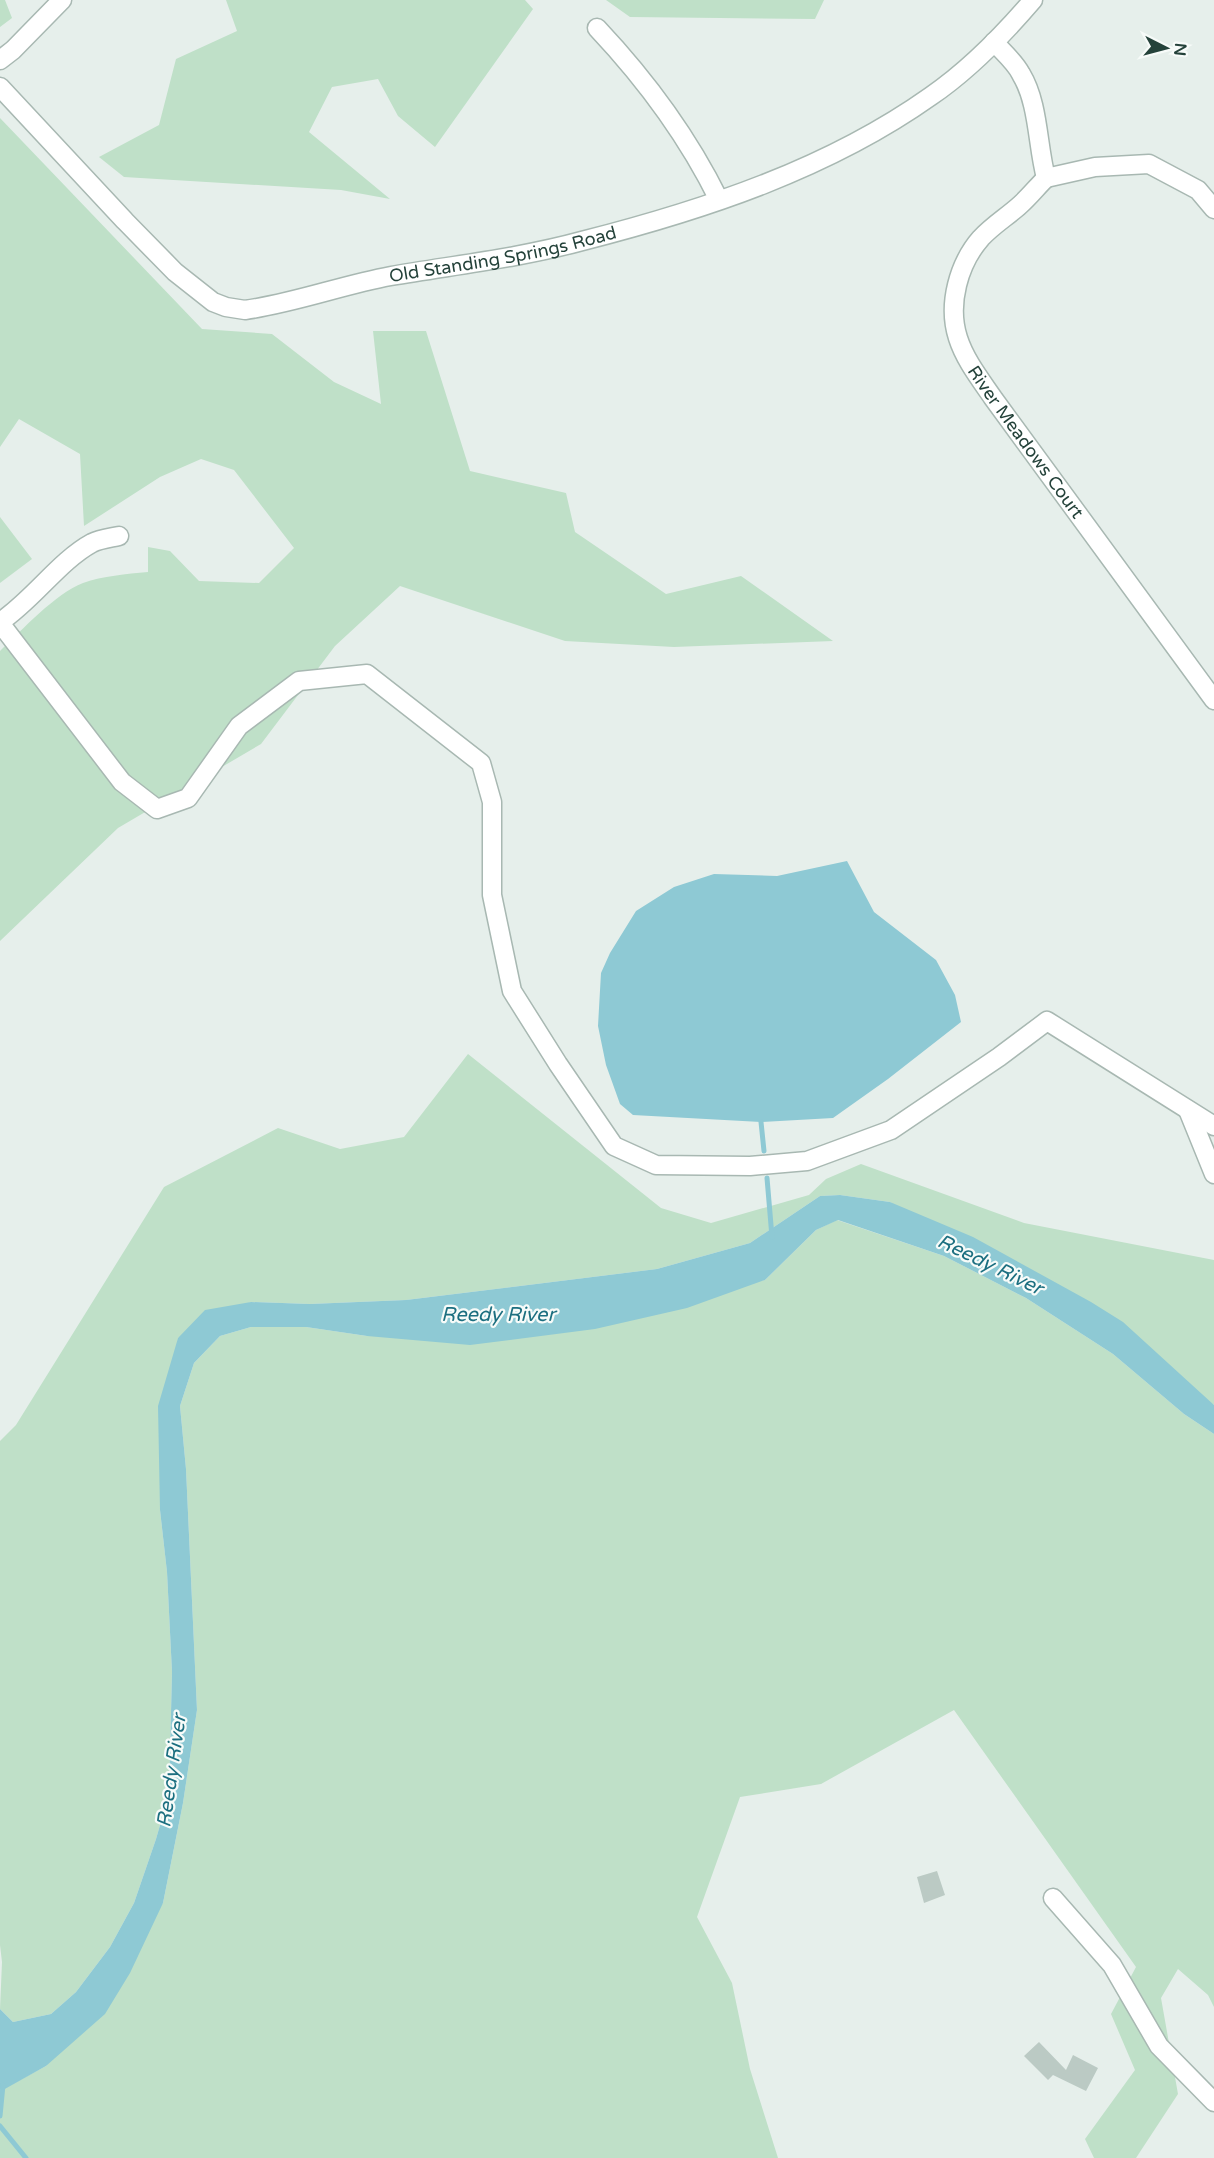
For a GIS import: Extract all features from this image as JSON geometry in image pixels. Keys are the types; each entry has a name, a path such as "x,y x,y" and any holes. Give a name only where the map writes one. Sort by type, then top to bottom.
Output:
{"street":[{"path":"0,60 13,50 62,0"},
{"name":"Old Standing Springs Road","path":"0,87 125,221 196,291 226,307 253,309 388,277 582,242 719,200 815,163 860,141 933,95 966,69 1033,0"},
{"path":"597,28 672,120 719,200"},
{"path":"994,42 1022,74 1028,90 1046,178 1095,167 1149,164 1198,189 1214,209"},
{"name":"River Meadows Court","path":"1046,178 1022,204 980,239 966,260 957,283 954,309 958,337 971,366 993,398 1214,700"},
{"path":"119,536 94,541 0,622 122,782 158,809 188,798 239,726 299,681 367,674 481,763 492,802 492,895 512,991 614,1146 656,1165 750,1166 807,1161 891,1130 999,1057 1047,1021 1214,1126"},
{"path":"1188,1110 1214,1174"},
{"path":"1053,1898 1112,1965 1159,2046 1214,2102"}],"green space":[{"path":"0,0 5,0 12,18 0,27"},
{"path":"226,0 525,0 533,9 435,147 398,116 378,79 332,87 309,132 390,199 341,190 124,177 99,157 159,125 176,59 237,31"},
{"path":"606,0 824,0 815,19 630,17"},
{"path":"0,118 202,329 272,334 334,382 381,404 373,331 426,331 470,471 566,493 575,532 666,594 741,576 833,641 674,647 565,641 400,586 335,646 261,744 118,828 0,941 0,651 39,613 73,588 98,579 148,572 148,547 170,551 199,581 259,583 294,548 234,470 201,459 160,477 84,526 80,454 19,419 0,447"},
{"path":"0,517 32,559 0,583"},
{"path":"468,1054 661,1208 711,1223 809,1195 826,1179 861,1164 1024,1223 1214,1260 1214,1405 890,1202 840,1195 820,1196 750,1243 657,1269 406,1300 310,1304 251,1302 178,1338 160,1510 167,1572 172,1672 169,1794 134,1903 110,1947 76,1992 51,2014 13,2022 0,2009 2,1962 0,1945 0,1441 16,1425 164,1187 278,1128 340,1149 404,1137"},
{"path":"837,1220 944,1256 1026,1298 1113,1354 1184,1414 1214,1434 1214,2007 1208,1995 1178,1969 1161,1998 1178,2094 1136,2158 1094,2158 1085,2139 1135,2070 1111,2014 1136,1967 954,1710 821,1784 740,1797 697,1917 732,1983 750,2069 778,2158 0,2158 0,2089 46,2066 163,1903 183,1803 197,1710 186,1469 180,1406 194,1363 220,1336 251,1327 306,1327 367,1336 765,1280 816,1230"}],"water":[{"path":"847,861 874,912 936,960 955,995 961,1022 833,1118 761,1122 633,1115 620,1104 606,1065 598,1026 601,973 610,953 636,911 674,887 714,874 777,876"},
{"name":"Reedy River","path":"840,1195 890,1202 973,1237 1123,1322 1214,1405 1214,1434 1184,1414 1113,1354 1026,1298 944,1256 838,1220 816,1230 765,1280 687,1308 595,1329 470,1345 367,1336 306,1327 251,1327 220,1336 194,1363 180,1406 186,1469 197,1710 183,1803 163,1903 130,1973 105,2014 46,2066 3,2090 0,2089 0,2009 13,2022 51,2014 76,1992 110,1947 134,1903 169,1794 172,1672 167,1572 160,1510 158,1406 178,1338 205,1310 251,1302 310,1304 406,1300 657,1269 750,1243 820,1196"}],"building":[{"path":"937,1871 945,1895 924,1903 917,1877"},
{"path":"1039,2042 1066,2070 1073,2055 1098,2068 1086,2091 1053,2075 1048,2080 1024,2056"}],"waterway":[{"path":"761,1122 764,1151"},
{"path":"767,1178 772,1237"},
{"path":"0,2116 3,2085"},
{"path":"0,2126 26,2158"}]}
